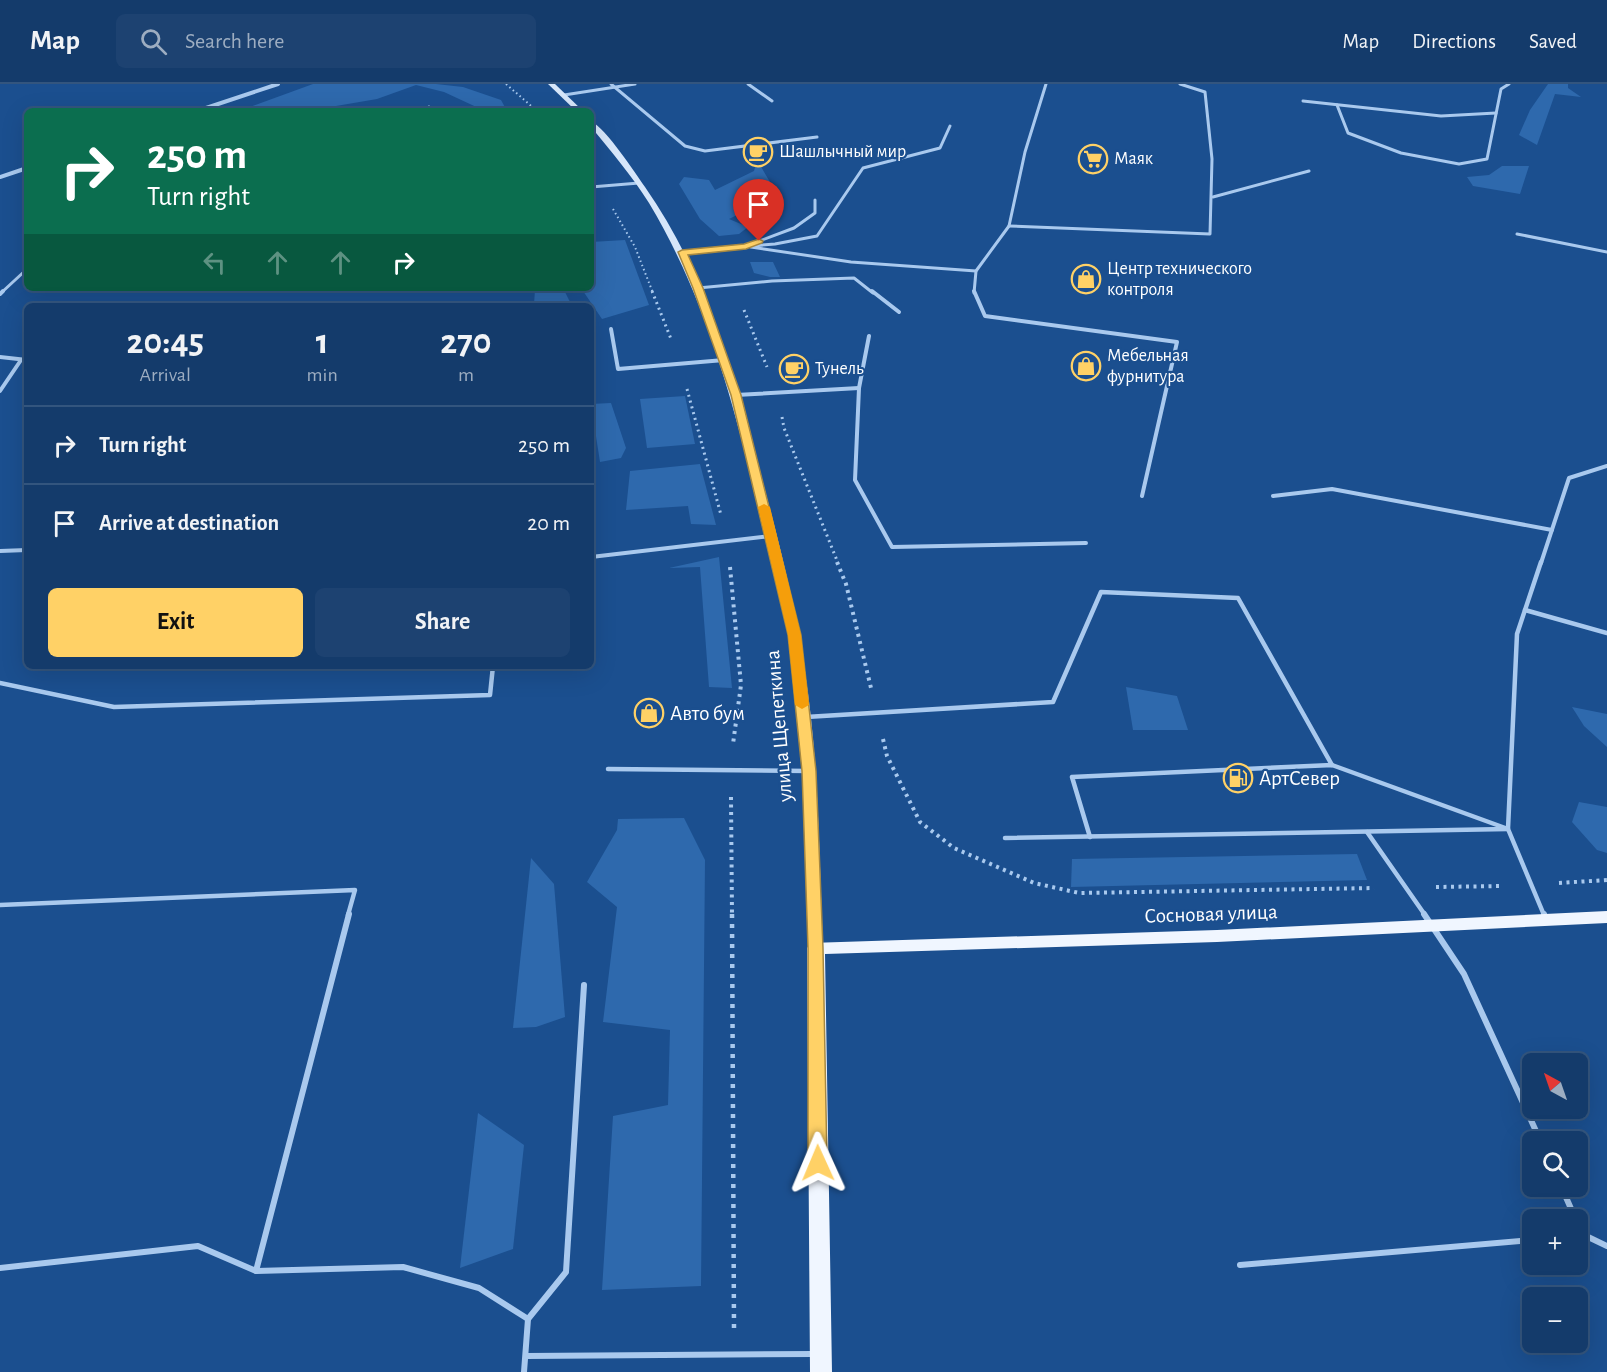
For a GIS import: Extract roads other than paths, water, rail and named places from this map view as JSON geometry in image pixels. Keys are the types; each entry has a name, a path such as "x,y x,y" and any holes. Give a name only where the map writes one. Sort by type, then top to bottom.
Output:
{"main road":[{"path":"551,84 577,108"},
{"name":"улица Щепеткина","path":"594,126 611,144 662,216 698,288 736,395 794,635 809,771 816,948 820,1363"},
{"name":"Сосновая улица","path":"816,948 1039,943 1433,927 1607,917"}],"street":[{"path":"206,108 278,84"},
{"path":"0,177 24,169"}],"lane":[{"path":"611,84 686,146 705,151 817,137"},
{"path":"564,95 635,84"},
{"path":"748,84 772,101"},
{"path":"1046,84 1024,152 1009,226 976,271 974,294 986,316 1177,342 1142,496"},
{"path":"1009,226 1210,234 1213,197 1212,159 1205,92 1180,84"},
{"path":"1337,105 1348,133 1401,153 1459,164 1487,159 1501,89 1509,84"},
{"path":"1303,101 1441,116 1496,113"},
{"path":"682,252 790,242 817,236 863,168 940,148 950,126"},
{"path":"1213,197 1309,171"},
{"path":"594,187 639,183"},
{"path":"746,246 796,228 809,220 815,213 815,200"},
{"path":"1517,234 1607,252"},
{"path":"746,246 851,262 976,271"},
{"path":"0,294 24,272"},
{"path":"698,288 855,278 899,312"},
{"path":"611,328 618,369 724,360"},
{"path":"869,336 859,388 855,480 892,547 1086,543"},
{"path":"0,357 21,360 0,391"},
{"path":"736,395 859,388"},
{"path":"1546,919 1508,829 1517,634 1569,478 1607,466"},
{"path":"1273,496 1332,489 1552,530"},
{"path":"594,557 771,536"},
{"path":"0,550 24,550"},
{"path":"804,717 1053,702 1101,592 1238,598 1332,765"},
{"path":"1525,610 1607,633"},
{"path":"0,683 114,707 490,695 493,669"},
{"path":"1090,837 1072,777 1332,765 1508,829"},
{"path":"608,770 809,771"},
{"path":"1005,838 1508,829"},
{"path":"1367,832 1407,887 1464,974 1536,1131"},
{"path":"0,905 355,890 256,1271"},
{"path":"524,1372 528,1319 566,1272 584,985"},
{"path":"1588,1239 1607,1246"},
{"path":"1240,1264 1522,1241"},
{"path":"0,1268 198,1246 256,1271 402,1267 479,1288 528,1319"},
{"path":"526,1356 820,1363"}],"place":[{"name":"Шашлычный мир","path":"758,152"},
{"name":"Маяк","path":"1093,159"},
{"name":"Центр технического контроля","path":"1086,279"},
{"name":"Мебельная фурнитура","path":"1086,366"},
{"name":"Тунель","path":"794,369"},
{"name":"Авто бум","path":"649,713"},
{"name":"АртСевер","path":"1238,778"}]}
